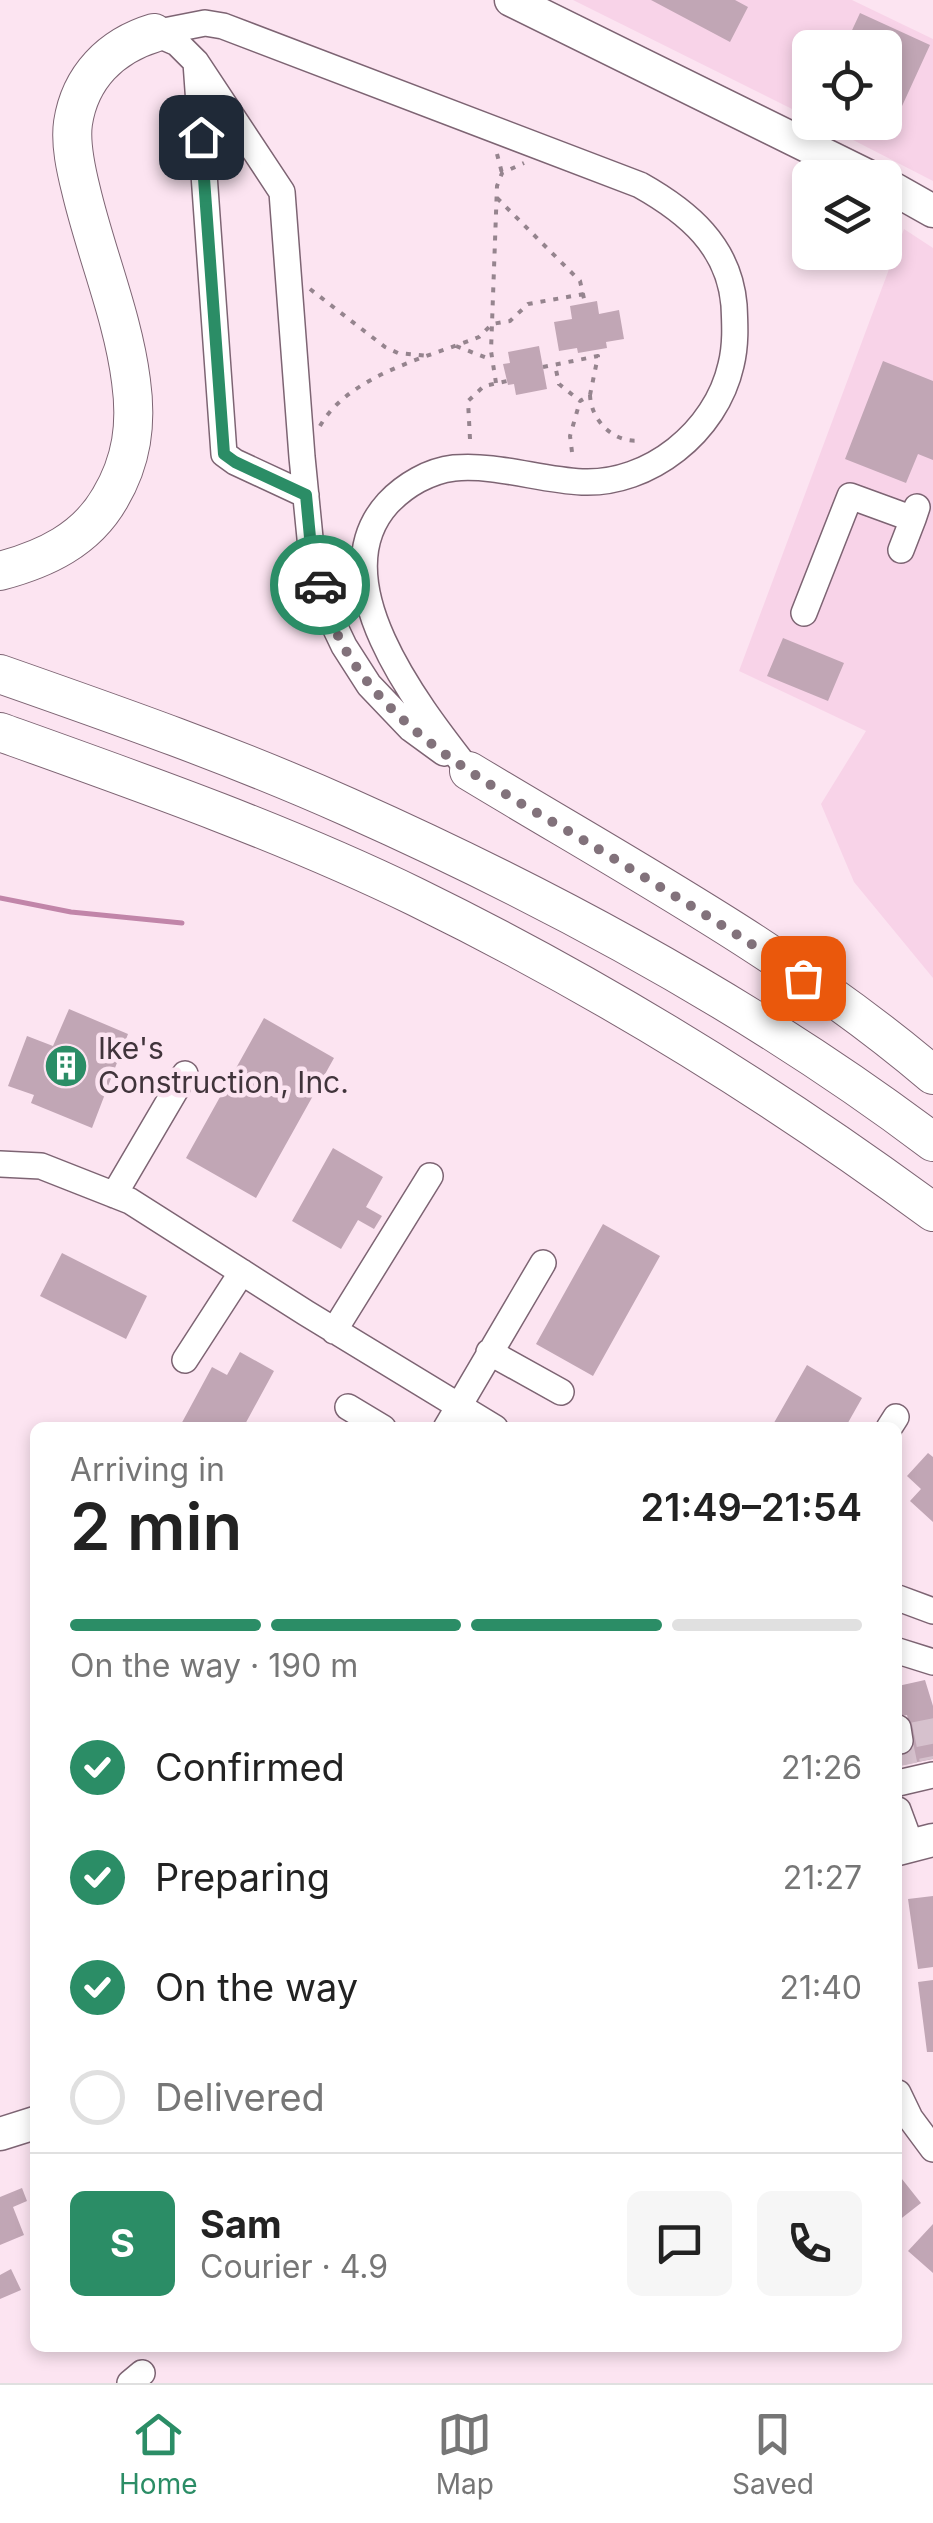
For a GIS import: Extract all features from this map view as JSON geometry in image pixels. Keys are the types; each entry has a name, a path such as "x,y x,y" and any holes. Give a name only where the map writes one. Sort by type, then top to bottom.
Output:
{"highway":[{"path":"0,571 57,551 84,531 103,510 121,480 132,448 131,379 75,165 72,124 82,94 101,62 130,40 154,33"},
{"path":"0,674 255,768 508,882 732,1007 933,1142"},
{"path":"0,732 291,842 492,935 770,1096 933,1212"},
{"path":"469,771 740,935 835,998 933,1075"}],"main road":[{"path":"525,4 836,160"},
{"path":"902,194 933,211"},
{"path":"0,2134 30,2125"}],"street":[{"path":"154,33 206,24 223,26 371,80 640,185 696,222 714,245 733,298 732,364 710,413 686,442 648,469 610,482 451,468 407,486 376,519 364,547 366,592 410,692 469,771"},
{"path":"154,33 178,43 196,62 282,192 311,548 324,602 344,646 369,685 411,729 469,771"},
{"path":"196,62 224,454 306,495"},
{"path":"804,614 850,496 915,513 901,550"},
{"path":"114,1194 185,1074"},
{"path":"0,1164 40,1166 114,1194 334,1331 452,1417 543,1263"},
{"path":"334,1331 430,1176"},
{"path":"185,1360 242,1272"},
{"path":"488,1352 562,1392"},
{"path":"348,1407 373,1422"},
{"path":"902,1600 933,1612"},
{"path":"902,1652 933,1662"},
{"path":"902,1750 933,1776"},
{"path":"902,1819 914,1845"},
{"path":"902,2101 933,2149"}],"path":[{"path":"490,146 498,155 502,174 497,198 492,324 496,383"},
{"path":"502,174 530,162"},
{"path":"497,198 580,281 585,303"},
{"path":"310,290 386,347 398,353 431,356"},
{"path":"318,430 330,408 353,388 479,336 492,324 510,321 528,304 584,294"},
{"path":"456,346 492,360"},
{"path":"543,367 598,352 590,408 600,425 625,440 642,440"},
{"path":"555,365 559,384 580,401"},
{"path":"470,439 468,401 484,386 507,381"},
{"path":"572,452 570,436 580,401 590,395"}],"shaded area":[{"path":"573,0 852,0 933,39 933,181 902,165 902,160 892,160 853,140 902,140 902,30 792,30 792,109"},
{"path":"904,229 933,248 933,978 854,882 821,804 866,731 739,671 889,270 902,270"}],"building":[{"path":"651,0 735,0 748,7 730,42"},
{"path":"860,13 897,30 852,30"},
{"path":"902,32 930,45 902,106"},
{"path":"597,301 599,314 619,310 624,339 606,342 607,348 578,353 577,348 559,351 554,322 572,319 570,306"},
{"path":"539,346 547,389 516,395 514,384 508,385 503,364 510,363 508,352"},
{"path":"883,361 933,381 933,460 918,454 906,483 845,459"},
{"path":"783,638 844,663 828,701 767,676"},
{"name":"Ike's Construction, Inc.","path":"69,1009 128,1034 92,1128 31,1103 34,1095 8,1086 27,1036 53,1046"},
{"path":"264,1018 334,1058 256,1198 186,1158"},
{"path":"333,1148 383,1177 366,1207 382,1216 374,1229 358,1220 341,1249 292,1221"},
{"path":"603,1224 660,1256 593,1376 536,1344"},
{"path":"62,1253 147,1296 126,1339 40,1296"},
{"path":"240,1352 274,1371 246,1422 182,1422 212,1367 227,1375"},
{"path":"807,1365 862,1398 848,1422 774,1422"},
{"path":"928,1453 933,1457 933,1522 910,1501 921,1489 907,1476"},
{"path":"925,1680 933,1706 933,1759 902,1765 902,1740 912,1738 907,1715 902,1716 902,1685"},
{"path":"933,1896 933,1967 918,1969 908,1899"},
{"path":"933,1980 933,2052 927,2052 918,1982"},
{"path":"902,2179 921,2203 902,2218"},
{"path":"22,2188 27,2201 13,2207 24,2235 0,2245 0,2197"},
{"path":"933,2224 933,2273 908,2251"},
{"path":"11,2269 21,2290 0,2299 0,2275"}],"waterway":[{"path":"0,898 71,912 182,923"}],"tunnel":[{"path":"924,1720 932,1759"},
{"path":"902,1751 905,1765"}],"way so far":[{"path":"320,585 344,646 369,685 411,729 469,771 740,935 803,978"}],"place":[{"name":"Ike's Construction, Inc.","path":"66,1066"}],"route":[{"path":"201,137 224,454 306,495 311,548 320,585"}]}
